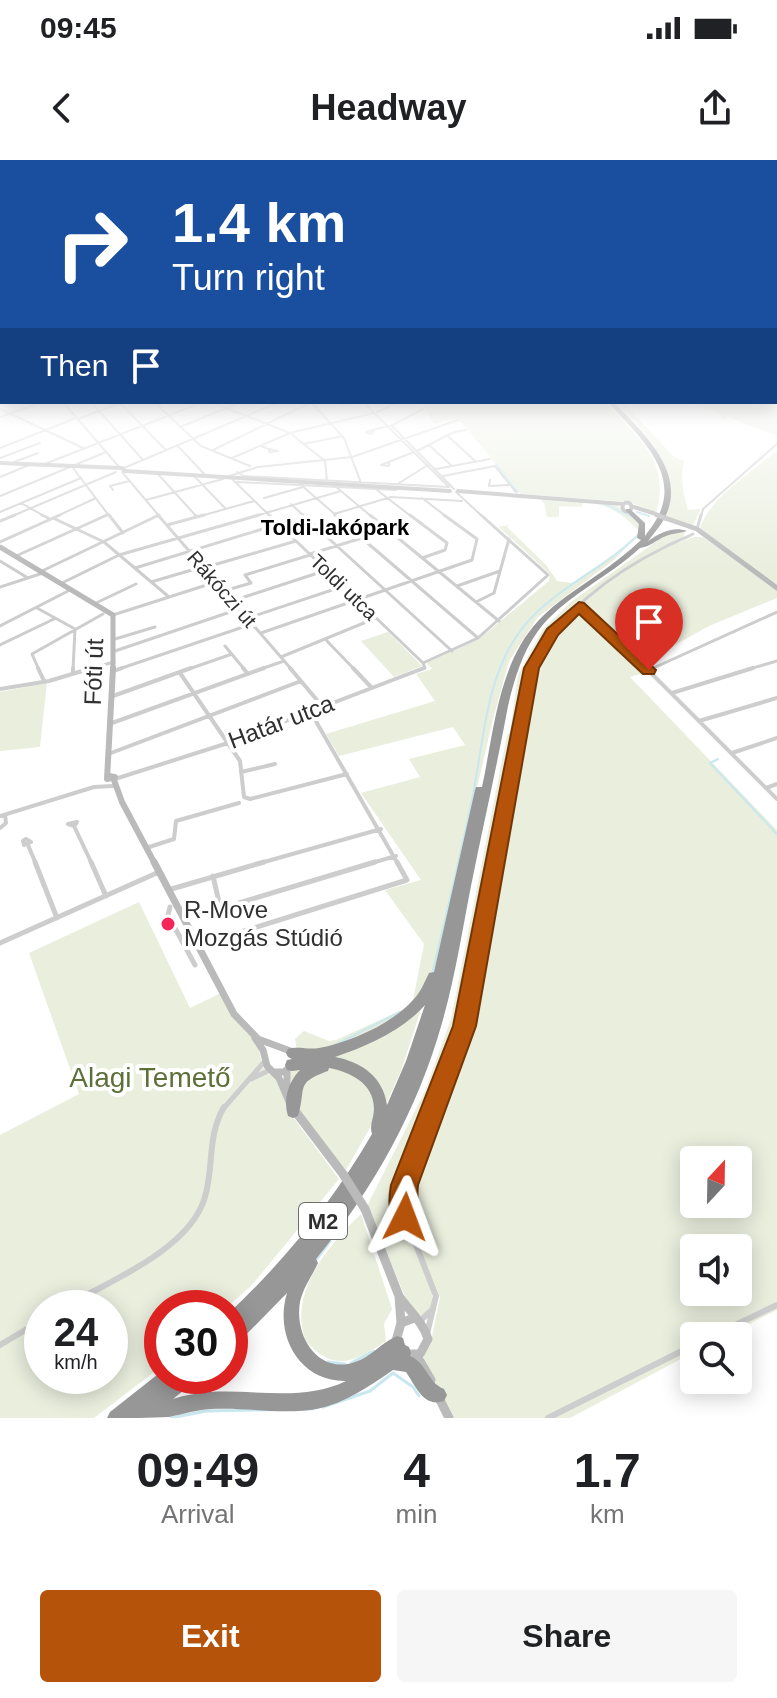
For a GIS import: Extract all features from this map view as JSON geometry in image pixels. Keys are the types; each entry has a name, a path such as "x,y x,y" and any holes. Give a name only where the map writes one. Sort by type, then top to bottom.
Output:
{"highway":[{"name":"M2","path":"248,1304 302,1247 365,1161 412,1064 431,1009 509,663 539,618 641,538 659,511 663,490 661,476 649,453"},
{"name":"M2","path":"248,1321 285,1284 351,1201 388,1139 412,1090 431,1038 503,706 515,664 543,619 628,556 658,523 666,505 667,484 655,453"},
{"path":"628,507 643,524 641,538"},
{"path":"628,556 666,533 690,531"},
{"path":"291,1063 327,1054 381,1030 407,1014 431,985 447,941"},
{"path":"291,1063 333,1064 360,1071 373,1082 378,1092 381,1115 365,1161"},
{"path":"290,1105 300,1077 311,1069 333,1064"},
{"path":"323,1239 299,1282 292,1304 294,1335 303,1355 327,1372 345,1373 406,1353"},
{"path":"406,1353 432,1394 438,1395"},
{"path":"149,1418 169,1408 205,1399 318,1400 351,1389 406,1353"},
{"path":"116,1418 146,1394"},
{"path":"135,1418 165,1394"}],"main road":[{"path":"0,461 71,468 455,489 606,502 650,512 711,540 777,588"},
{"name":"Fóti út","path":"0,544 113,615 115,651 111,780"},
{"path":"111,780 234,1014 253,1035 268,1065 279,1078 290,1105 343,1174 365,1209 399,1296 427,1334 406,1353"},
{"path":"253,1035 275,1046 287,1046 291,1063 290,1105"},
{"path":"268,1065 275,1046"},
{"path":"268,1065 291,1063"},
{"path":"399,1296 401,1323 397,1331 406,1353 427,1372 449,1418"},
{"path":"401,1323 417,1320"}],"street":[{"path":"0,461 18,453"},
{"path":"11,464 38,453"},
{"path":"40,466 72,453"},
{"path":"1,495 104,453"},
{"name":"Rákóczi út","path":"107,453 322,706"},
{"path":"137,453 143,460"},
{"path":"0,521 160,453"},
{"path":"184,453 206,476"},
{"path":"219,453 250,466"},
{"path":"232,458 245,453"},
{"path":"314,453 325,461 327,481"},
{"path":"353,453 361,483"},
{"path":"230,476 250,466 325,461 367,453"},
{"path":"389,463 411,453"},
{"path":"417,453 455,489"},
{"path":"417,453 464,501 509,539 493,595 476,602"},
{"path":"437,453 452,466"},
{"path":"466,453 476,462"},
{"path":"427,1334 435,1307 435,1292 406,1221 402,1194 465,1026 532,668 552,632 579,606 690,531 700,521 701,511 767,453"},
{"path":"436,469 490,459"},
{"path":"0,477 29,465"},
{"path":"397,485 428,465"},
{"path":"443,476 495,466 516,492"},
{"path":"71,468 123,533"},
{"path":"237,472 244,476 455,489"},
{"path":"157,473 197,517"},
{"path":"193,475 226,509"},
{"name":"Toldi utca","path":"230,476 423,663"},
{"path":"0,512 81,478"},
{"path":"146,500 223,479"},
{"path":"490,480 489,486 511,486"},
{"path":"113,490 110,486 129,481"},
{"path":"235,483 418,491"},
{"path":"301,486 478,638"},
{"path":"264,498 301,486"},
{"path":"335,486 499,621"},
{"path":"376,489 447,543 445,550 422,558"},
{"path":"62,583 119,555 341,491"},
{"path":"334,514 389,497 464,501"},
{"path":"0,544 96,498"},
{"path":"261,633 471,561 478,541 422,498"},
{"path":"167,525 254,501"},
{"path":"21,503 104,542 169,597"},
{"path":"291,504 452,651"},
{"path":"16,556 108,514"},
{"path":"0,587 43,572 159,515"},
{"path":"135,568 279,524"},
{"path":"224,591 251,583 245,575 388,530"},
{"name":"Határ utca","path":"3,816 228,743 425,668 423,663 478,638 548,575 509,539"},
{"path":"151,582 296,541"},
{"path":"0,561 28,578"},
{"path":"232,601 327,570"},
{"path":"457,586 500,571"},
{"path":"113,615 216,582"},
{"path":"96,603 136,584"},
{"path":"248,618 344,586"},
{"path":"0,626 72,589"},
{"path":"579,606 649,670 777,799"},
{"path":"37,608 75,629"},
{"path":"115,651 239,609"},
{"path":"649,670 777,612"},
{"path":"44,681 32,654 103,614"},
{"path":"112,723 248,674 327,641 340,631 376,618"},
{"path":"0,645 54,619"},
{"path":"114,671 252,623"},
{"path":"115,639 155,627"},
{"path":"73,674 75,629"},
{"path":"327,641 371,687"},
{"path":"225,646 248,674"},
{"path":"113,696 232,654"},
{"path":"672,693 777,661"},
{"path":"0,689 114,662"},
{"path":"180,673 240,761 244,797 250,799 347,774"},
{"path":"111,753 301,681"},
{"path":"699,721 777,698"},
{"path":"189,952 198,946 407,880 381,829 310,711"},
{"path":"732,753 777,738"},
{"path":"241,772 275,764"},
{"path":"766,788 777,784"},
{"path":"146,848 174,839 176,821 239,803"},
{"path":"0,828 6,823 3,816"},
{"path":"74,826 106,896"},
{"path":"168,890 381,829"},
{"path":"28,845 57,918"},
{"path":"213,876 219,902 229,906 396,856"},
{"path":"0,942 159,872"},
{"path":"170,907 168,915 195,965"},
{"path":"92,1290 167,1246 195,1220 209,1184 216,1124 230,1099 268,1065"},
{"path":"741,1322 777,1305"},
{"path":"417,1320 435,1307"},
{"path":"0,1345 24,1331"},
{"path":"548,1418 680,1352"}],"green space":[{"path":"487,453 649,453 659,479 660,495 656,513 630,502 521,494"},
{"path":"670,453 684,461 683,486 688,510 701,509 693,525 666,517 668,482 658,454"},
{"path":"777,453 777,586 700,528 721,496"},
{"path":"538,497 612,504 631,512 639,520 642,532 615,559 538,617 509,661 435,973 427,986 405,1009 364,1036 335,1048 297,1051 295,1039 304,1031 329,1041 336,1040 404,1009 413,1000 424,944 385,890 421,880 361,793 420,777 409,759 465,745 453,727 339,756 326,734 435,701 416,674 432,669 427,663 479,639 549,581 550,574 499,527 509,525 507,527 546,565 557,581 572,583 614,555 640,532 615,511 592,503 584,502 581,507 559,506 559,517 547,517 544,503"},
{"path":"680,531 685,533 683,539 657,551 694,537 703,537 777,590 777,598 709,626 644,662 650,668 647,672 630,677 777,830 777,1310 752,1322 680,1322 680,1359 570,1418 453,1418 424,1359 423,1352 430,1346 440,1297 408,1220 404,1201 407,1185 443,1096 438,1095 413,1151 399,1195 406,1230 432,1291 431,1306 423,1316 412,1313 367,1206 425,1091 451,1019 510,732 518,675 543,629 571,602 664,536"},
{"path":"388,632 422,666 394,677 361,641"},
{"path":"47,683 40,747 0,751 0,692"},
{"name":"Alagi Temető","path":"139,902 190,1008 221,993 238,1023 258,1044 262,1066 268,1074 277,1077 293,1117 339,1179 246,1290 144,1290 144,1380 128,1392 128,1290 24,1290 24,1394 125,1394 94,1418 0,1418 0,1135 79,1094 29,953"},
{"path":"424,1000 401,1071 386,1104 382,1090 368,1073 347,1064 310,1058 330,1054"},
{"path":"296,1067 345,1067 373,1087 375,1119 346,1170 309,1126 295,1101 290,1072"},
{"path":"361,1214 392,1309 384,1324 386,1341 354,1359 335,1361 316,1351 306,1341 302,1305 314,1271 336,1240"}],"waterway":[{"path":"657,453 670,483"},
{"path":"496,464 518,492"},
{"path":"605,504 632,517"},
{"path":"637,512 649,516"},
{"path":"432,974 467,822 488,709 501,665 511,645 536,613 639,534"},
{"path":"577,611 581,610 623,649"},
{"path":"718,759 710,763 777,834"},
{"path":"335,1045 400,1012"},
{"path":"315,1261 330,1241"},
{"path":"351,1363 374,1351"},
{"path":"328,1362 345,1364"},
{"path":"323,1407 370,1391 393,1373 413,1387 419,1396"},
{"path":"171,1418 206,1411 313,1409"}],"place":[{"name":"R-Move Mozgás Stúdió","path":"168,924"}],"district":[{"name":"Toldi-lakópark","path":"335,527"}],"route":[{"path":"405,1217 402,1194 408,1174 439,1101 465,1026 514,754 529,678 537,656 552,632 579,606 649,670"}]}
